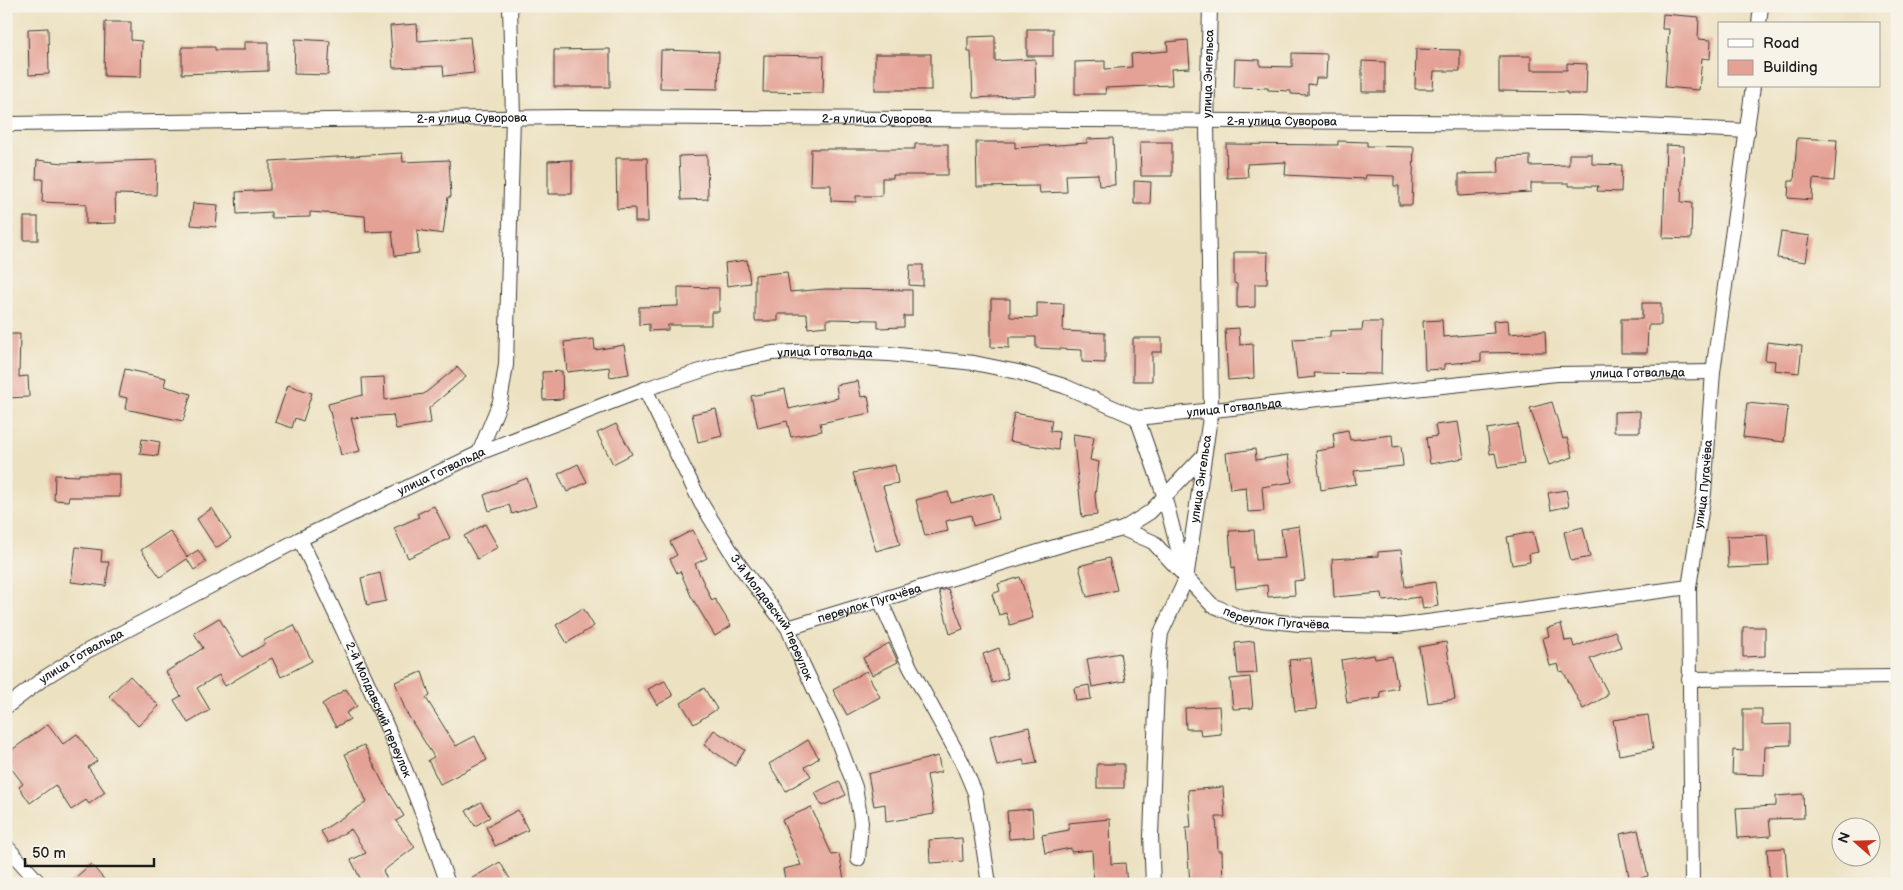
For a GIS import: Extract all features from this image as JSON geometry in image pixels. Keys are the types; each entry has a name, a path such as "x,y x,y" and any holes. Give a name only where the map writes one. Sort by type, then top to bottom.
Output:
{"street":[{"path":"479,453 500,402 506,365 513,117 510,6"},
{"name":"улица Энгельса","path":"1153,884 1151,835 1158,661 1161,634 1186,579 1211,410 1207,122 1210,6"},
{"path":"1759,22 1761,6"},
{"name":"улица Пугачёва","path":"1692,884 1689,587 1704,493 1713,372 1748,131 1752,88"},
{"name":"2-я улица Суворова","path":"6,124 513,117 1579,123 1748,131"},
{"name":"улица Готвальда","path":"6,707 44,678 87,651 300,538 479,453 645,389 725,363 772,353 820,351 889,354 974,363 1018,372 1064,386 1137,418 1557,374 1713,372"},
{"name":"3-й Молдавский переулок","path":"645,389 700,503 740,566 788,628 803,666 834,731 855,788 861,822 858,859"},
{"path":"1137,418 1164,495 1186,579"},
{"path":"1123,529 1150,512 1164,495 1203,456"},
{"name":"переулок Пугачёва","path":"788,628 1068,543 1123,529 1154,542 1186,579 1212,605 1242,618 1299,624 1397,626 1689,587"},
{"name":"2-й Молдавский переулок","path":"300,538 375,698 437,849 448,884"},
{"path":"880,600 914,675 962,762 972,786 983,835 989,884"},
{"path":"1689,679 1897,678"},
{"path":"6,846 40,884"}],"building":[{"path":"1663,14 1699,17 1698,39 1711,40 1710,59 1702,58 1699,90 1665,87 1669,29 1662,29"},
{"path":"105,22 131,22 131,40 142,41 141,77 104,76"},
{"path":"417,24 418,41 470,37 474,73 444,76 443,66 393,68 390,26"},
{"path":"48,28 49,74 29,75 28,29"},
{"path":"1027,29 1053,29 1053,56 1027,56"},
{"path":"995,36 995,61 1035,59 1036,95 973,98 971,52 968,52 968,37"},
{"path":"295,39 330,41 328,75 294,74"},
{"path":"1188,40 1190,68 1171,69 1172,85 1105,88 1106,94 1075,94 1075,62 1105,61 1105,69 1132,67 1131,54 1168,51 1167,42"},
{"path":"244,42 268,42 268,71 182,74 182,47 215,47 215,50 244,50"},
{"path":"610,49 610,87 554,87 554,50"},
{"path":"1416,49 1460,50 1460,71 1434,71 1433,89 1415,89"},
{"path":"661,50 719,52 718,89 660,88"},
{"path":"1292,53 1327,54 1326,78 1316,78 1315,85 1308,84 1308,95 1291,94 1291,91 1268,90 1268,88 1234,87 1235,59 1260,60 1260,66 1292,67"},
{"path":"875,54 931,54 931,90 875,90"},
{"path":"764,55 824,56 823,93 763,92"},
{"path":"1499,56 1531,56 1531,70 1567,70 1567,63 1587,64 1586,94 1499,91"},
{"path":"1362,61 1385,62 1385,92 1362,92"},
{"path":"1113,138 1115,185 1099,186 1098,174 1066,175 1067,192 1040,193 1039,186 977,187 976,142 1015,142 1015,148 1087,143 1087,139"},
{"path":"1797,138 1837,140 1834,181 1813,179 1812,200 1788,198 1789,181 1794,181"},
{"path":"1338,141 1367,142 1367,146 1414,147 1412,205 1399,205 1399,186 1394,186 1394,176 1366,175 1365,179 1285,175 1286,162 1247,164 1248,177 1227,178 1226,144 1338,145"},
{"path":"1140,142 1172,142 1172,176 1141,176"},
{"path":"915,144 948,144 948,175 893,175 893,178 882,178 882,196 856,196 856,202 831,201 831,185 810,185 811,149 915,149"},
{"path":"1666,145 1684,146 1681,202 1692,203 1691,239 1663,238"},
{"path":"402,153 403,162 449,160 451,197 448,197 443,234 417,230 419,253 395,256 392,231 366,232 365,216 310,212 310,217 271,218 271,212 237,214 236,192 270,190 270,161"},
{"path":"1569,154 1592,154 1592,164 1622,165 1621,192 1597,191 1598,186 1569,186 1569,183 1531,183 1531,192 1459,196 1459,174 1499,173 1498,157 1530,156 1530,166 1569,165"},
{"path":"707,155 708,199 681,200 679,156"},
{"path":"616,158 647,158 648,222 635,222 635,208 617,209"},
{"path":"37,160 63,163 157,160 156,195 115,194 116,223 86,224 86,204 42,202 43,179 36,179"},
{"path":"572,160 572,194 548,194 548,161"},
{"path":"1134,181 1151,182 1150,204 1134,204"},
{"path":"193,203 218,205 216,227 191,225"},
{"path":"24,217 38,217 38,240 24,240"},
{"path":"1781,232 1810,236 1806,262 1777,258"},
{"path":"1234,252 1268,252 1267,284 1255,284 1255,307 1237,308 1237,284 1234,283"},
{"path":"747,260 750,283 727,286 725,263"},
{"path":"910,265 923,265 923,286 909,285"},
{"path":"787,272 790,292 825,289 912,290 912,316 904,316 904,327 878,328 878,320 827,319 827,326 808,328 807,314 778,314 778,321 755,321 755,275"},
{"path":"678,287 719,288 719,312 711,312 711,325 668,325 668,330 649,331 649,324 639,325 639,307 678,306"},
{"path":"991,299 1010,299 1010,317 1037,318 1037,303 1064,304 1063,331 1105,333 1105,363 1082,362 1082,350 1036,348 1036,337 1009,337 1009,348 991,347"},
{"path":"1642,303 1661,303 1661,325 1648,325 1647,353 1621,353 1621,319 1642,319"},
{"path":"1442,320 1443,337 1494,333 1493,321 1508,320 1509,334 1545,331 1546,352 1481,353 1481,361 1444,364 1444,369 1425,370 1423,321"},
{"path":"1363,322 1382,322 1381,374 1314,373 1315,377 1297,379 1293,339 1330,337 1330,331 1362,330"},
{"path":"1239,328 1240,345 1253,344 1254,378 1228,380 1225,329"},
{"path":"6,334 20,334 19,377 28,376 29,397 6,398"},
{"path":"1133,338 1162,338 1162,352 1152,352 1152,381 1133,381"},
{"path":"594,339 595,350 624,345 629,374 610,377 609,367 567,372 564,342"},
{"path":"1767,342 1802,346 1799,373 1774,370 1775,361 1765,360"},
{"path":"457,367 466,377 429,408 431,423 396,429 393,415 351,418 360,451 341,455 328,404 363,395 362,378 384,377 385,400 424,394"},
{"path":"125,369 166,378 164,386 191,394 183,421 125,409 127,398 119,396"},
{"path":"562,371 563,399 543,400 542,372"},
{"path":"858,381 861,397 868,396 871,413 820,423 822,431 791,437 787,421 758,428 751,396 785,389 789,409 838,398 836,385"},
{"path":"288,385 312,393 303,421 295,418 292,428 275,422"},
{"path":"1552,402 1563,439 1567,438 1573,457 1549,465 1530,408"},
{"path":"1747,403 1788,407 1784,442 1743,437"},
{"path":"716,409 722,436 698,442 692,414"},
{"path":"1640,411 1640,432 1614,432 1614,412"},
{"path":"1014,413 1052,420 1050,431 1059,432 1058,450 1009,441"},
{"path":"1458,422 1464,458 1430,464 1426,438 1437,436 1435,425"},
{"path":"616,424 632,454 613,464 597,433"},
{"path":"1518,424 1524,464 1498,468 1495,453 1490,454 1487,429"},
{"path":"1348,430 1350,440 1392,435 1393,447 1401,446 1403,466 1354,471 1356,484 1321,490 1316,451 1335,448 1333,433"},
{"path":"1073,434 1094,437 1090,460 1099,462 1095,496 1097,515 1082,517"},
{"path":"142,439 160,442 158,456 140,454"},
{"path":"1255,449 1256,460 1288,455 1292,482 1262,487 1264,511 1248,512 1246,487 1230,489 1226,453"},
{"path":"578,464 587,482 567,492 558,474"},
{"path":"895,465 898,483 883,486 900,544 876,551 853,473"},
{"path":"79,474 120,474 120,497 69,497 68,501 54,500 55,475 79,476"},
{"path":"527,478 536,506 512,514 509,505 489,511 484,495"},
{"path":"1566,490 1569,506 1551,510 1548,493"},
{"path":"948,492 951,503 993,493 999,519 973,526 971,515 946,521 948,531 925,536 916,500"},
{"path":"434,506 450,538 408,558 394,528 419,517 417,514"},
{"path":"212,508 231,538 216,548 197,519"},
{"path":"485,524 498,547 477,559 464,536"},
{"path":"1299,526 1305,580 1294,581 1295,595 1268,597 1267,585 1236,589 1229,531 1254,530 1256,560 1285,558 1281,529"},
{"path":"1583,527 1590,557 1571,561 1564,532"},
{"path":"693,530 707,558 695,564 712,601 715,599 731,626 715,636 691,596 680,571 677,573 670,559 677,555 670,542"},
{"path":"170,531 187,557 198,550 206,562 194,570 187,559 160,577 141,550"},
{"path":"1533,532 1538,552 1529,554 1530,562 1512,565 1507,537"},
{"path":"1767,535 1769,566 1728,568 1727,536"},
{"path":"76,547 102,550 101,562 109,562 106,586 71,582"},
{"path":"1401,550 1405,587 1435,582 1438,606 1423,609 1421,597 1383,601 1382,593 1334,597 1332,559 1378,556 1378,552"},
{"path":"1109,558 1117,590 1087,597 1079,566"},
{"path":"380,573 386,601 367,605 361,578"},
{"path":"1020,577 1033,618 1010,625 1006,613 999,615 992,594 1000,591 998,584"},
{"path":"948,589 963,629 950,634 939,591"},
{"path":"583,608 594,626 567,643 556,625"},
{"path":"219,618 242,657 265,644 263,641 294,625 312,661 281,677 272,658 225,686 219,675 197,688 210,710 188,723 174,700 181,696 166,672 203,648 194,633"},
{"path":"1561,624 1565,641 1572,640 1574,647 1615,631 1621,647 1590,659 1607,691 1607,696 1583,709 1563,671 1560,672 1558,664 1550,666 1543,638 1549,636 1547,628"},
{"path":"1743,627 1765,627 1765,656 1743,657"},
{"path":"1254,641 1257,673 1238,674 1235,643"},
{"path":"1446,642 1455,699 1428,703 1419,647"},
{"path":"889,643 898,662 872,675 863,658"},
{"path":"999,648 1008,678 992,683 983,654"},
{"path":"1120,653 1125,681 1092,687 1087,659"},
{"path":"1374,655 1375,659 1392,656 1398,688 1380,692 1381,698 1347,703 1341,660"},
{"path":"1311,658 1317,709 1295,711 1289,660"},
{"path":"866,671 880,697 847,715 833,690"},
{"path":"422,672 430,696 426,698 456,746 475,736 487,760 440,784 428,760 434,757 406,712 395,682"},
{"path":"130,676 159,706 138,726 109,696"},
{"path":"1250,677 1253,708 1233,709 1230,679"},
{"path":"665,681 673,696 657,705 648,689"},
{"path":"1089,685 1091,699 1076,701 1074,688"},
{"path":"704,688 717,709 694,724 681,703"},
{"path":"346,689 357,706 346,713 350,719 336,727 322,704"},
{"path":"1219,706 1221,734 1201,736 1200,729 1186,729 1185,708"},
{"path":"1743,709 1762,709 1762,725 1791,724 1791,745 1765,746 1764,775 1732,774 1733,750 1743,751"},
{"path":"1648,715 1653,749 1619,755 1613,720"},
{"path":"48,724 63,744 77,734 97,761 88,767 105,792 89,804 86,800 71,810 55,785 30,803 19,787 23,784 6,761 6,754"},
{"path":"1029,727 1037,763 1025,765 1023,760 997,766 990,736"},
{"path":"714,730 745,750 735,766 704,745"},
{"path":"808,740 819,758 805,767 811,776 786,791 769,764"},
{"path":"364,745 382,781 404,816 396,821 415,847 383,871 387,879 377,884 363,884 351,860 366,853 351,829 328,843 321,831 367,802 345,754"},
{"path":"938,756 941,772 927,775 934,814 886,822 885,804 874,806 868,774"},
{"path":"1097,764 1124,764 1124,788 1097,788"},
{"path":"839,781 846,795 822,806 815,793"},
{"path":"1223,787 1225,817 1216,817 1218,851 1222,851 1223,884 1190,884 1186,828 1191,828 1188,790"},
{"path":"1803,794 1804,818 1769,819 1771,836 1738,838 1736,808 1776,806 1776,796"},
{"path":"481,802 490,817 475,826 466,811"},
{"path":"811,807 832,855 839,854 845,884 786,884 783,869 801,865 782,820"},
{"path":"1032,809 1034,837 1009,839 1007,811"},
{"path":"518,810 528,830 495,846 486,827"},
{"path":"1110,819 1111,864 1125,863 1127,884 1094,884 1092,850 1071,852 1071,848 1045,853 1042,835 1069,830 1068,823"},
{"path":"1638,830 1648,876 1630,881 1620,834"},
{"path":"962,838 963,861 930,863 929,840"},
{"path":"1785,848 1788,884 1770,884 1767,849"},
{"path":"500,862 513,884 462,884"},
{"path":"91,864 108,884 68,884"}]}
